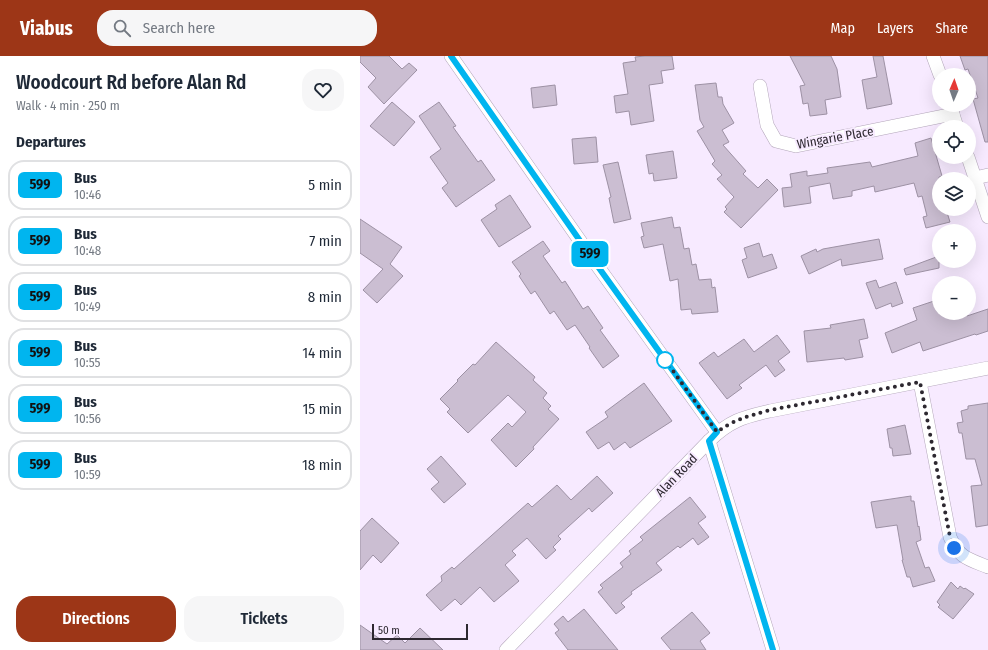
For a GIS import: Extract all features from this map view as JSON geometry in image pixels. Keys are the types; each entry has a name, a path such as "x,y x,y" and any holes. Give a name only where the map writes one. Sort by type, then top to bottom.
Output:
{"street":[{"path":"451,56 599,268 713,437 773,650"},
{"path":"933,56 937,68"},
{"name":"Wingarie Place","path":"760,86 767,124 776,141 796,146 942,112"},
{"path":"976,178 988,175"},
{"path":"976,181 988,217"},
{"name":"Alan Road","path":"506,650 713,437 729,424 745,417 764,412 988,368"},
{"path":"920,382 950,537 954,548 963,556 988,567"}],"building":[{"path":"360,56 389,56 402,69 409,63 417,70 384,104 368,87 376,78 360,62"},
{"path":"672,56 674,69 661,71 663,83 649,85 654,121 631,125 629,111 616,113 614,96 628,94 623,63 636,61 635,57"},
{"path":"790,56 831,56 837,69 841,97 825,100 827,114 810,116 808,103 803,104 800,86 805,85"},
{"path":"873,56 883,56 892,104 867,109 862,80 877,77"},
{"path":"960,56 988,56 988,142 985,142 976,110 976,98 978,98 976,92 976,68 964,68"},
{"path":"716,83 718,97 722,97 723,104 734,123 722,130 729,142 723,145 746,171 743,174 758,188 767,179 778,190 741,228 724,212 727,209 725,207 734,197 717,179 722,175 712,164 715,161 697,131 704,127 700,120 695,85"},
{"path":"555,85 557,105 533,108 531,88"},
{"path":"392,102 415,122 394,146 370,126"},
{"path":"439,102 456,126 453,127 478,162 481,160 495,180 456,207 442,188 448,183 430,157 441,149 419,116"},
{"path":"596,137 598,162 574,164 572,139"},
{"path":"931,138 932,164 939,164 941,172 932,172 932,216 948,216 950,222 932,224 932,226 926,228 923,217 927,216 922,196 918,197 914,183 875,192 874,186 852,191 852,196 833,199 830,183 809,187 811,203 784,207 782,188 792,187 790,174 807,171 807,176 828,173 827,168 870,162 872,167 918,156 915,143"},
{"path":"673,151 677,178 654,181 653,173 649,174 646,155"},
{"path":"618,162 631,219 614,223 609,198 611,197 603,165"},
{"path":"510,195 531,227 499,247 481,220 497,209 495,205"},
{"path":"672,217 674,228 680,227 684,249 689,248 692,265 696,264 699,280 711,279 712,288 715,287 718,312 692,314 691,309 681,310 678,279 670,281 663,244 644,248 641,237 644,236 641,223"},
{"path":"360,219 402,247 390,264 403,276 377,303 363,290 383,269 360,253"},
{"path":"879,239 883,259 842,266 841,259 809,274 801,256 816,249 817,252 823,249"},
{"path":"543,241 550,251 543,256 562,283 565,281 583,309 588,306 603,328 600,330 619,356 603,368 575,325 567,330 554,311 550,314 535,291 531,294 519,276 521,274 512,262"},
{"path":"759,243 763,257 772,254 777,268 748,278 742,260 747,258 744,248"},
{"path":"932,259 932,268 939,268 906,275 904,269"},
{"path":"876,280 879,288 896,282 903,303 892,307 891,303 876,309 866,283"},
{"path":"932,302 932,320 976,320 976,313 988,309 988,331 923,351 920,342 892,353 885,333 917,320 913,308"},
{"path":"864,319 868,338 859,340 863,357 845,360 844,358 807,362 804,331 831,328 830,325"},
{"path":"777,335 790,352 778,361 785,370 775,377 766,365 739,385 742,388 727,399 699,363 714,352 718,357 744,339 754,352"},
{"path":"496,342 535,377 533,380 547,393 543,398 551,406 548,409 559,419 533,447 534,449 516,467 491,440 508,423 512,427 526,412 508,395 468,433 447,412 450,409 440,399"},
{"path":"644,383 672,421 630,448 625,442 614,450 609,442 598,449 586,432 608,417 605,412"},
{"path":"988,403 988,525 976,527 971,486 982,485 975,459 966,459 962,433 959,433 957,423 963,422 961,411 968,409 968,406"},
{"path":"905,425 911,454 893,456 887,429"},
{"path":"441,456 466,484 444,503 431,489 439,482 427,469"},
{"path":"597,476 613,493 592,512 589,508 558,536 561,539 553,547 556,550 546,559 527,538 512,551 516,555 505,565 519,581 494,602 480,587 461,605 455,599 441,611 426,595 442,581 441,576 452,567 454,569 528,503 532,507 557,485 571,500"},
{"path":"911,496 911,501 914,501 921,540 916,542 925,568 929,567 935,581 913,587 910,577 907,577 902,560 897,525 876,528 871,502"},
{"path":"690,497 706,517 698,523 709,537 698,545 693,538 680,548 678,546 656,563 662,570 631,592 632,594 621,603 625,607 616,614 598,592 603,588 600,585 623,567 620,563 631,554 629,551 643,540 640,537"},
{"path":"372,518 399,543 381,563 373,555 360,570 360,531"},
{"path":"951,582 958,589 960,586 974,594 953,619 938,607 940,605 937,602"},
{"path":"584,609 618,650 568,650 555,633 559,630 554,624 563,616 568,622"},
{"path":"692,612 710,633 700,641 706,650 671,650 661,638"},
{"path":"360,625 387,644 397,635 405,643 420,628 443,650 360,650"}],"bus line":[{"name":"599","path":"451,56 599,268 717,432 709,441 773,650"}],"route":[{"path":"665,360 663,357 717,432 729,424 745,417 770,410 920,382 950,537 954,548"}]}
